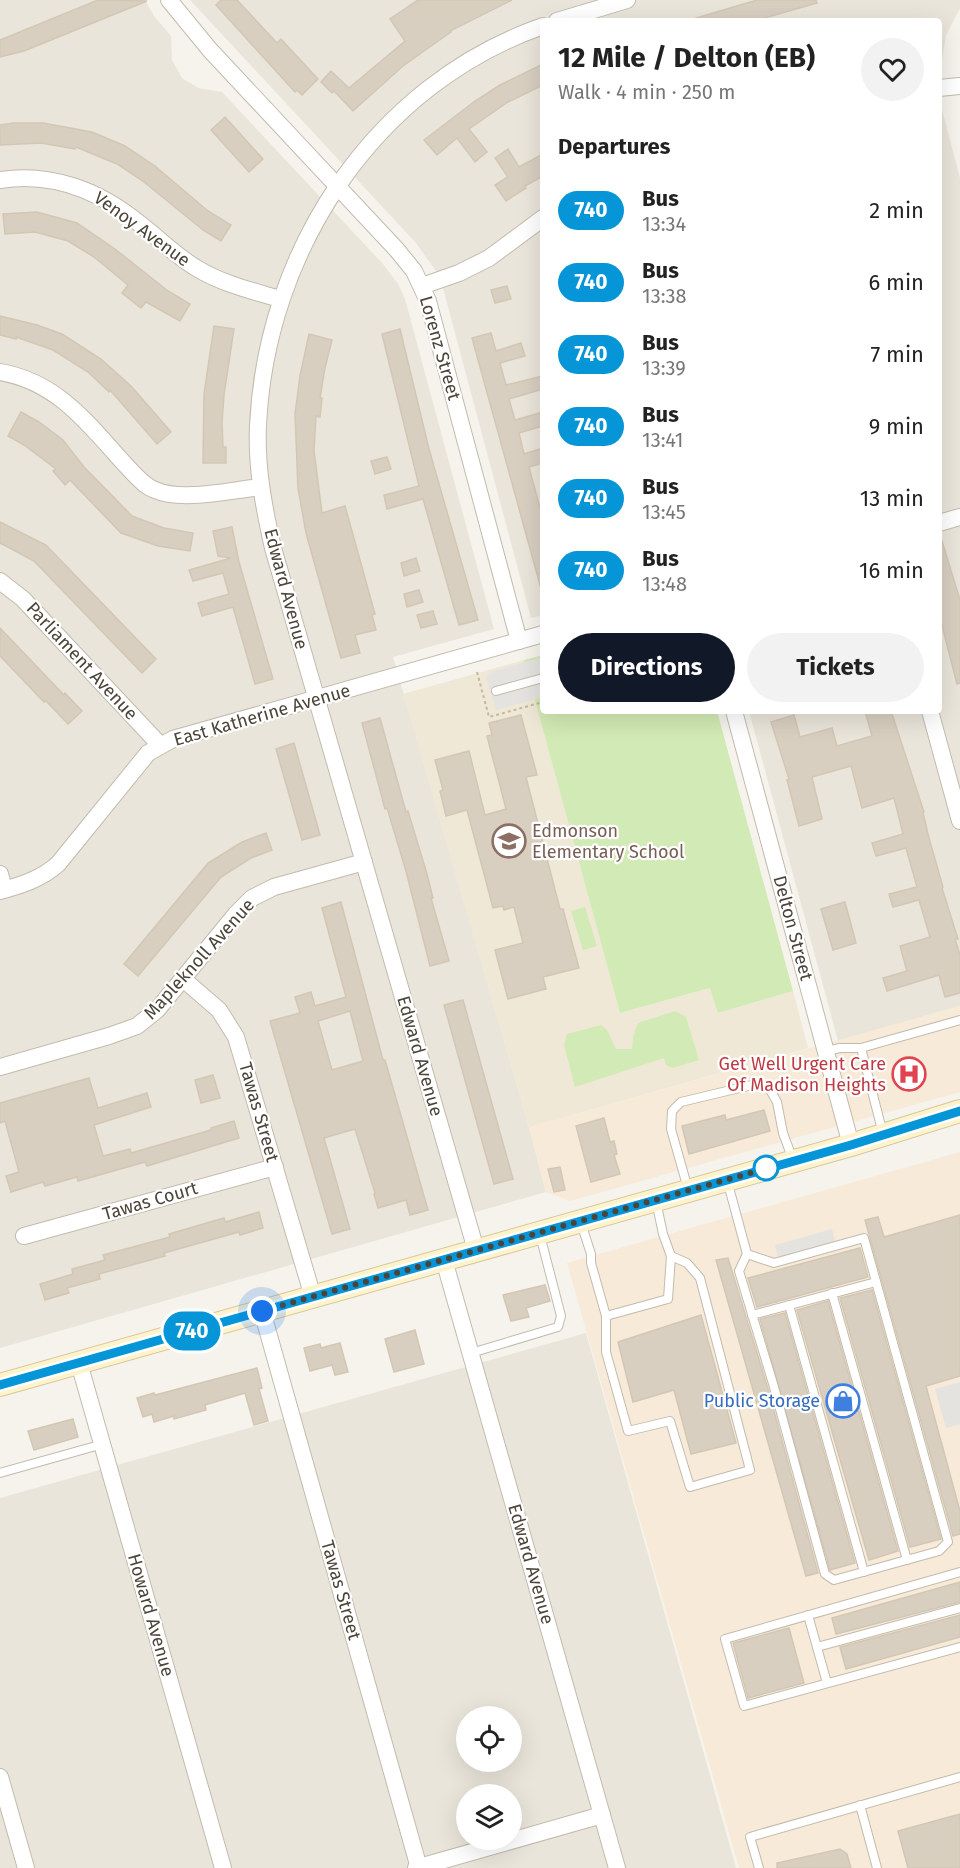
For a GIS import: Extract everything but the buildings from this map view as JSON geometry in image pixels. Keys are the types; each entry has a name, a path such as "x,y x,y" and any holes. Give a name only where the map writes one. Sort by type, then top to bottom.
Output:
{"main road":[{"path":"0,1385 851,1145 960,1111"}],"street":[{"name":"Lorenz Street","path":"170,0 210,50 406,260 422,286 519,641"},
{"path":"567,18 627,0"},
{"name":"Edward Avenue","path":"476,1250 273,548 261,487 258,428 267,354 280,299 301,248 336,186 394,118 446,76 507,40 540,27"},
{"path":"942,88 960,88 960,76"},
{"name":"Venoy Avenue","path":"0,180 37,177 96,194 139,222 198,269 216,279 280,299"},
{"path":"422,286 459,273 489,258 540,220"},
{"path":"0,372 37,384 75,408 136,476 157,491 172,495 261,487"},
{"path":"942,522 960,517"},
{"name":"Parliament Avenue","path":"0,581 39,615 160,745"},
{"name":"East Katherine Avenue","path":"1,884 31,881 58,864 148,753 160,745 173,739 540,635"},
{"name":"Delton Street","path":"735,714 851,1145"},
{"path":"931,714 960,821"},
{"name":"Mapleknoll Avenue","path":"0,1067 110,1036 137,1026 157,1010 236,914 252,898 274,887 364,862"},
{"name":"Tawas Street","path":"183,979 219,1010 236,1037 313,1298"},
{"name":"Tawas Court","path":"24,1236 275,1167"},
{"name":"Edward Avenue","path":"444,1260 617,1868"},
{"name":"Tawas Street","path":"262,1311 418,1868"},
{"name":"Howard Avenue","path":"79,1363 223,1868"},
{"path":"0,1777 26,1868"},
{"path":"418,1868 602,1815"}],"lane":[{"path":"496,691 540,679"},
{"path":"826,1051 861,1048 960,1020"},
{"path":"861,1048 883,1134"},
{"path":"688,1190 671,1129 672,1111 681,1102 756,1084 769,1088 777,1102 783,1133 793,1160"},
{"path":"727,1179 747,1254 739,1271 825,1574 834,1580 939,1551 948,1542 864,1238 774,1263 747,1254"},
{"path":"606,1316 668,1299 671,1256 663,1234 656,1200"},
{"path":"580,1221 591,1254 591,1263 606,1316 606,1352 628,1431 670,1421 690,1487 750,1470 700,1278 687,1263 671,1256"},
{"path":"471,1353 558,1327 561,1316 539,1232"},
{"path":"752,1315 876,1281"},
{"path":"832,1293 907,1560"},
{"path":"789,1305 864,1572"},
{"path":"0,1473 103,1444"},
{"path":"960,1572 725,1639 744,1706 960,1647"},
{"path":"817,1647 960,1608"},
{"path":"808,1615 827,1683"},
{"path":"759,1868 750,1837 960,1777"},
{"path":"860,1805 877,1868"}],"path":[{"path":"477,672 489,717 540,703"}],"shaded area":[{"path":"0,0 145,0 154,16 171,36 172,60 182,78 198,88 222,92 383,264 398,284 405,299 494,629 393,657 546,1192 0,1348"},
{"path":"190,0 960,0 960,8 946,35 942,61 942,18 540,18 540,616 531,618 443,288 436,271 416,243"},
{"path":"942,109 960,178 960,1006 838,1041 750,714 942,714"},
{"path":"540,658 540,698 496,710 486,677 491,672"},
{"name":"Edmonson Elementary School","path":"524,660 620,1013 711,988 718,1013 793,991 808,1048 529,1127 403,694"},
{"path":"960,1006 960,1092 570,1201 546,1192 529,1127"},
{"path":"960,1152 960,1868 739,1868 567,1263"},
{"path":"832,1229 835,1241 778,1257 775,1245"},
{"path":"586,1333 736,1868 0,1868 0,1498"},
{"path":"960,1382 960,1424 946,1428 935,1389"}],"green space":[{"path":"540,656 540,714 718,714 793,991 718,1013 710,988 620,1013 524,660"},
{"path":"585,907 597,946 583,950 571,911"},
{"path":"675,1011 686,1017 699,1060 672,1068 666,1065 664,1058 575,1087 564,1045 567,1034 601,1025 607,1030 616,1049 632,1049 638,1023"}],"bus line":[{"name":"740","path":"0,1385 851,1145 960,1111"}],"place":[{"name":"Edmonson Elementary School","path":"509,841"},
{"name":"Get Well Urgent Care Of Madison Heights","path":"909,1074"},
{"name":"Public Storage","path":"843,1401"}],"route":[{"path":"262,1311 768,1168 766,1168"}]}
